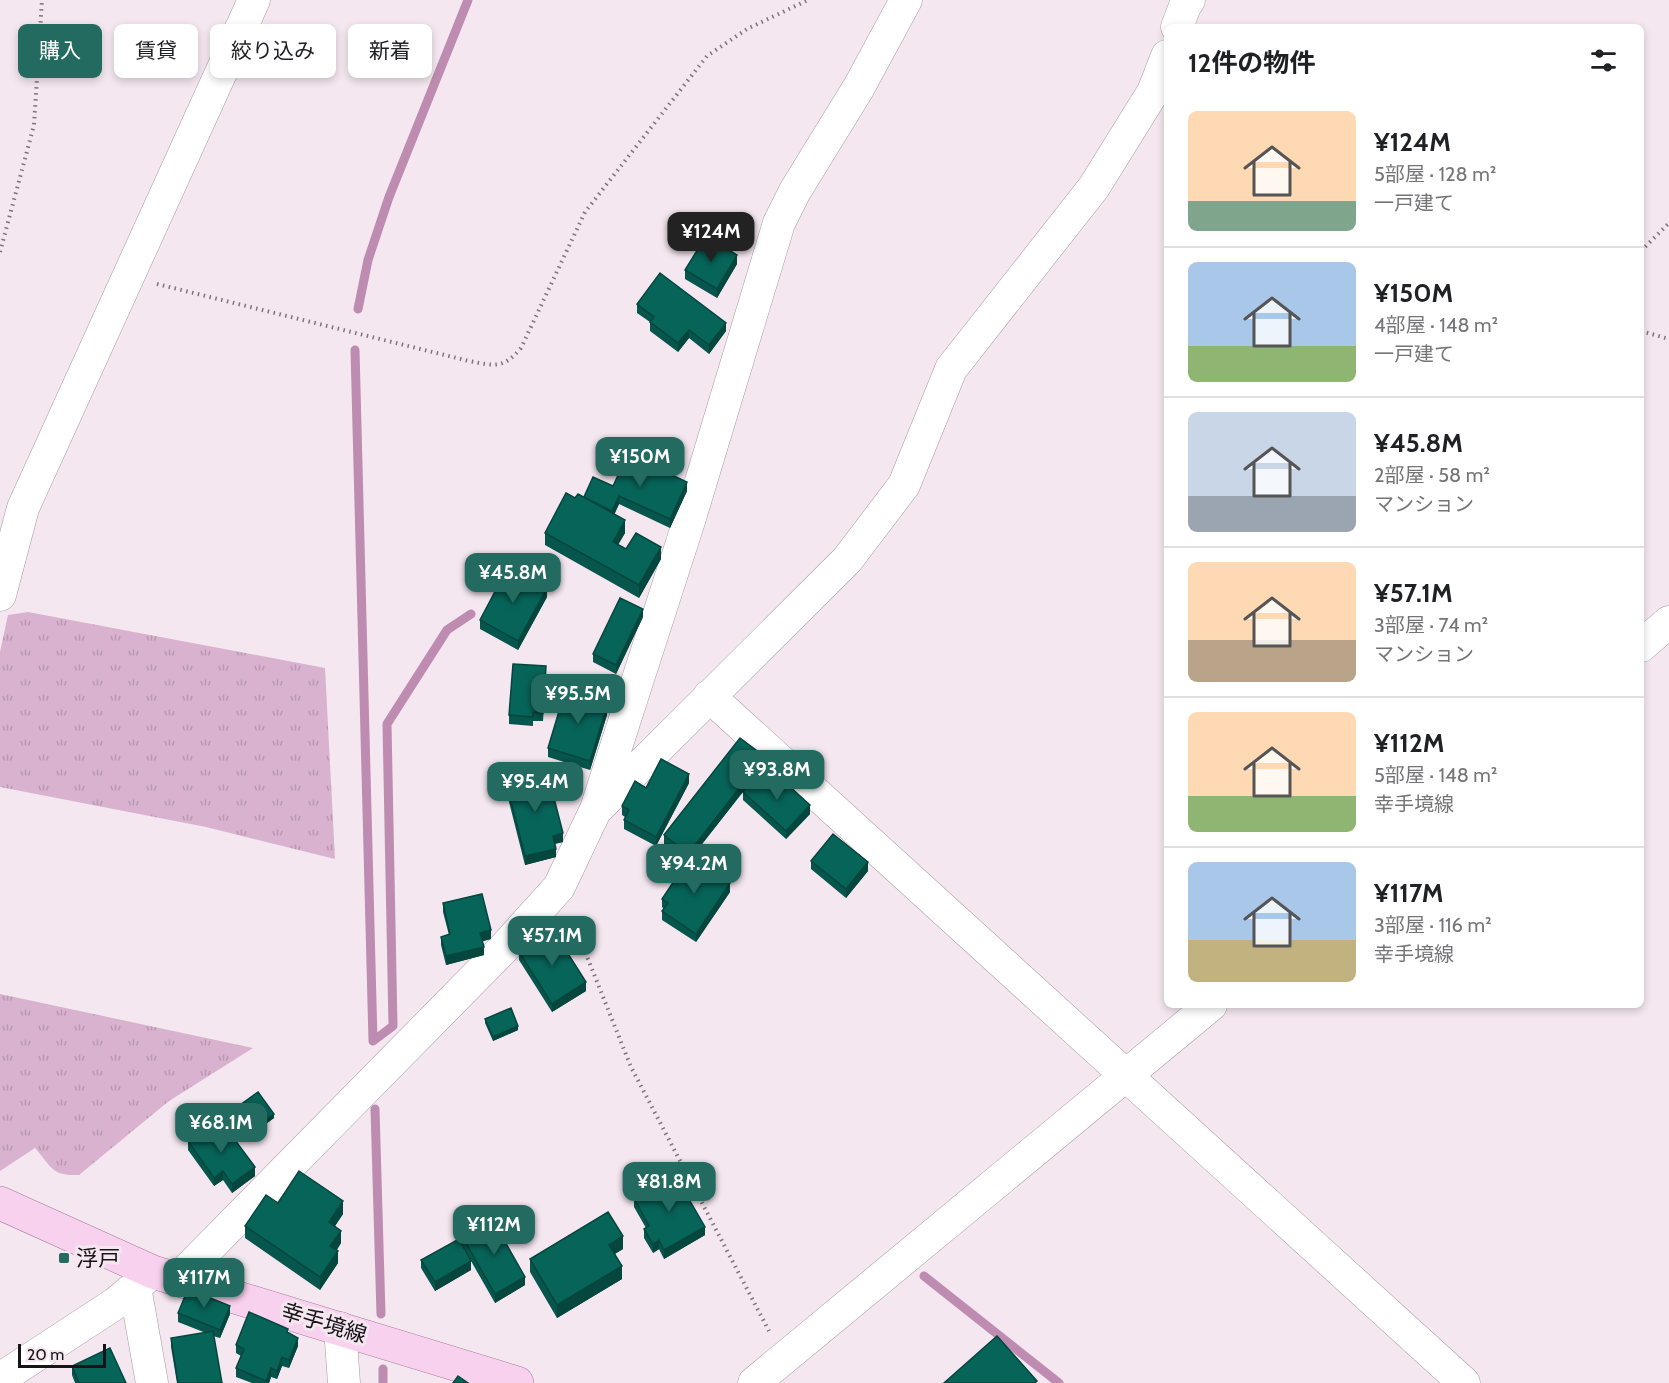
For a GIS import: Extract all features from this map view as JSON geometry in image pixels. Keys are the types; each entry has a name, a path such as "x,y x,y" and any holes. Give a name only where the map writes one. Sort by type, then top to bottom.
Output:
{"main road":[{"name":"幸手境線","path":"0,1203 155,1279 340,1328 517,1383"}],"street":[{"path":"0,595 23,508 254,0"},
{"path":"0,1379 155,1279 503,949 560,887 596,810 689,521 779,223 795,191 859,87 906,0"},
{"path":"1179,24 1189,0"},
{"path":"596,810 847,560 904,485 951,369 1094,187 1153,92 1164,64"},
{"path":"1644,643 1669,622"},
{"path":"709,696 1464,1383"},
{"path":"754,1383 1207,1008"},
{"path":"152,1383 155,1279"},
{"path":"340,1328 344,1383"}],"path":[{"path":"0,252 34,124 42,0"},
{"path":"128,278 496,366 510,360 521,348 585,212 707,56 747,29 808,0"},
{"path":"1644,248 1669,223"},
{"path":"1644,332 1669,339"},
{"path":"560,887 631,1067 784,1358"}],"green space":[{"path":"28,612 325,668 335,859 206,827 0,787 0,652 8,615"},
{"path":"0,994 253,1048 169,1101 79,1175 57,1172 35,1148 0,1171"}],"building":[{"path":"706,236 737,255 717,289 685,270"},
{"path":"660,273 726,323 709,345 689,330 678,343 650,322 654,317 637,304"},
{"path":"628,454 687,482 670,519 619,496 612,511 584,497 593,477 613,486"},
{"path":"566,493 575,498 578,494 625,520 613,542 626,549 636,533 661,547 639,585 545,533"},
{"path":"508,567 547,588 518,641 480,620"},
{"path":"620,598 643,609 616,665 593,654"},
{"path":"513,664 546,666 543,713 533,712 533,717 509,715"},
{"path":"566,688 599,698 597,703 607,706 590,761 548,748"},
{"path":"740,738 764,756 688,854 664,835"},
{"path":"661,759 689,774 656,837 624,820 629,810 622,806 635,781 646,788"},
{"path":"547,771 563,833 553,836 556,849 525,856 506,782"},
{"path":"759,775 769,785 778,776 810,805 786,831 743,792"},
{"path":"833,834 868,862 846,889 811,861"},
{"path":"690,857 730,883 696,934 662,911 668,903 662,899"},
{"path":"482,894 491,930 480,933 484,947 446,956 441,937 450,934 443,903"},
{"path":"553,930 586,982 552,1004 519,952"},
{"path":"511,1008 518,1026 493,1037 485,1019"},
{"path":"258,1092 274,1114 252,1130 236,1108"},
{"path":"213,1122 223,1136 229,1132 255,1167 232,1184 223,1171 214,1178 188,1141"},
{"path":"299,1171 343,1201 329,1222 341,1231 330,1246 338,1251 320,1277 245,1226 266,1195 278,1203"},
{"path":"675,1175 705,1227 664,1250 659,1240 653,1244 644,1229 649,1226 634,1198"},
{"path":"608,1212 623,1236 609,1245 622,1266 557,1305 530,1259"},
{"path":"492,1219 525,1277 495,1294 462,1236"},
{"path":"459,1239 471,1261 435,1282 421,1260"},
{"path":"188,1289 230,1306 220,1330 178,1313"},
{"path":"249,1312 288,1329 287,1332 298,1338 289,1360 282,1357 277,1371 271,1368 266,1381 236,1368 244,1349 236,1345"},
{"path":"213,1331 222,1383 178,1383 171,1338"},
{"path":"997,1336 1037,1381 1035,1383 944,1383"},
{"path":"110,1348 126,1383 79,1383 72,1366"},
{"path":"458,1376 468,1383 453,1383"}],"waterway":[{"path":"358,309 368,260 389,197 468,0"},
{"path":"355,350 373,1041"},
{"path":"373,1041 393,1026 387,724 447,630 471,614"},
{"path":"375,1109 381,1314"},
{"path":"924,1276 1059,1383"},
{"path":"383,1369 383,1383"}],"place":[{"name":"浮戸","path":"64,1258"}]}
